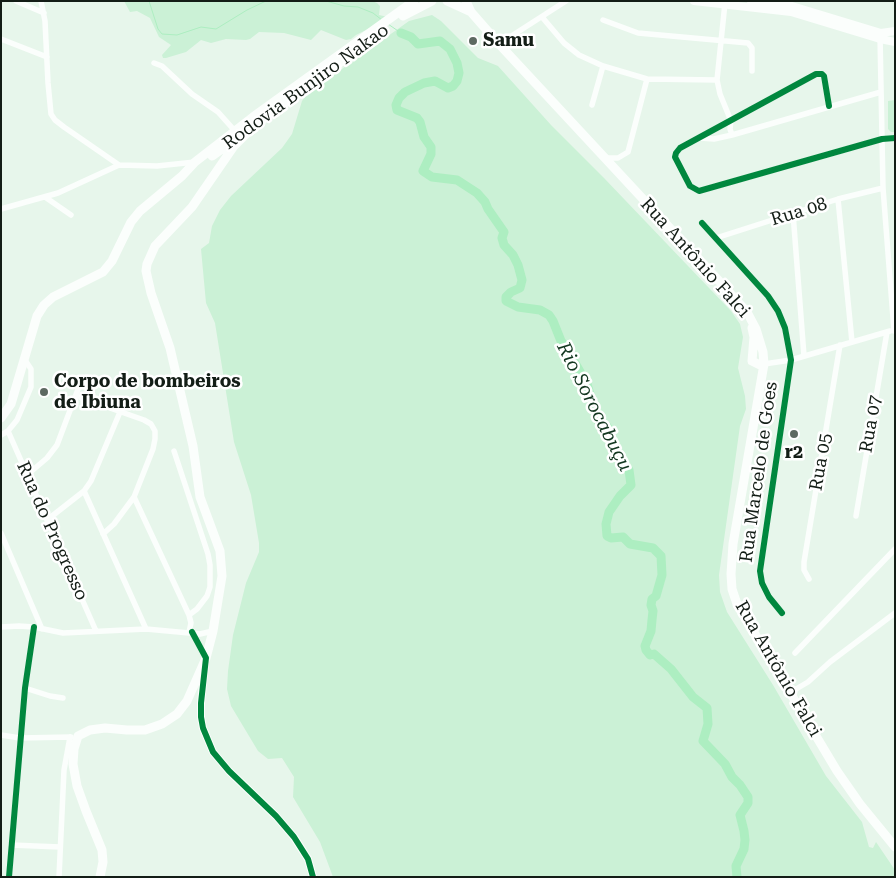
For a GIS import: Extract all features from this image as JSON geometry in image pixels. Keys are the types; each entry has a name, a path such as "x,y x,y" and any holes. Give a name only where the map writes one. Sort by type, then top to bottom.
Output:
{"main road":[{"name":"Rodovia Bunjiro Nakao","path":"182,176 195,162 235,131 414,1"},
{"name":"Rodovia Bunjiro Nakao","path":"1,418 11,404 37,316 44,305 53,297 103,272 112,261 131,222 148,202 399,18 432,1"},
{"name":"Rua Antônio Falci","path":"446,1 470,12"},
{"name":"Rua Antônio Falci","path":"466,1 470,12 747,312 754,337 752,361 760,365 764,364 733,544 732,588 737,604 837,771 860,804 895,847"},
{"path":"694,1 791,9"},
{"path":"751,1 791,9 895,42"},
{"path":"880,36 895,31"},
{"path":"219,167 228,144 243,128 267,108"},
{"path":"254,126 234,146 192,208 152,250 146,270 151,293 170,348 193,446 200,497 220,551 222,576 213,631 206,658 201,703 203,728 213,752 229,771 276,816 294,837 308,859 313,877"},
{"path":"100,877 104,862 102,850 80,794 73,764 74,737 90,730 105,728 145,730 162,724 177,714 187,701 206,658"}],"street":[{"path":"16,1 44,13"},
{"path":"42,1 50,107 55,120 119,165"},
{"path":"499,44 566,1"},
{"path":"725,3 717,80 720,94 731,121 730,129 732,135"},
{"path":"542,17 564,43 579,55 603,66 647,78 717,80"},
{"path":"603,20 638,33 748,43 752,48 752,71"},
{"name":"Rua 07","path":"856,516 892,331 883,188 880,36"},
{"path":"1,39 47,57"},
{"path":"154,63 162,66 192,94 218,112 235,131"},
{"path":"592,105 603,66"},
{"path":"829,106 824,76 820,73 816,74 680,148 676,153 676,160 690,186 699,191 882,139 895,138"},
{"path":"604,158 618,158 628,152 647,78"},
{"path":"700,138 714,139 732,135 881,92"},
{"path":"1,209 45,197 119,165 157,166 195,162"},
{"name":"Rua 08","path":"716,238 838,199 883,188"},
{"path":"45,197 71,216"},
{"path":"838,199 852,342"},
{"path":"793,213 804,356"},
{"name":"Rua Marcelo de Goes","path":"702,223 768,296 778,311 785,328 791,360 760,571 762,583 769,597 782,613"},
{"path":"764,364 791,360 892,331"},
{"name":"Rua 05","path":"809,578 804,570 804,562 840,345"},
{"path":"1,435 8,431 17,420 30,387 31,369 25,360"},
{"path":"27,476 47,458 57,445 80,384"},
{"path":"76,396 144,420 151,424 155,431 156,439 153,449 134,497 114,524 103,534"},
{"path":"47,520 84,491 91,481 120,412"},
{"name":"Rua do Progresso","path":"8,431 96,631"},
{"path":"174,451 210,565 210,587 207,596 197,609 189,615"},
{"path":"84,491 146,629"},
{"path":"134,497 189,615 191,623 190,632 206,658"},
{"path":"1,533 42,629"},
{"path":"795,653 895,549"},
{"path":"790,692 808,682 830,662 895,613"},
{"path":"1,627 19,626 63,633 146,629 200,634 213,631"},
{"path":"8,877 24,688 34,628"},
{"path":"24,688 63,698"},
{"path":"1,734 20,738 74,737 64,770 59,877"},
{"path":"11,845 60,847"}],"green space":[{"path":"124,1 372,1 380,6 379,15 388,17 351,39 346,40 321,30 311,40 284,33 259,32 246,40 226,39 211,43 201,40 186,52 163,58 162,55 171,45 159,37 150,18 137,11 130,12"},
{"path":"432,15 441,21 478,58 498,66 551,125 731,311 740,324 743,337 738,368 745,396 746,409 740,426 719,575 720,592 727,612 773,685 826,776 862,822 869,847 873,848 876,842 895,870 895,877 333,877 320,842 293,797 294,777 282,758 268,759 258,751 231,706 227,689 233,635 246,583 259,552 259,543 251,495 234,442 215,323 206,303 201,249 209,243 212,226 220,210 231,196 282,148 292,134 302,101 307,94 409,21"},
{"path":"895,100 895,132 891,132 888,129 888,101"}],"waterway":[{"name":"Rio Sorocabuçu","path":"149,1 158,29 162,34 177,35 201,27 216,29 266,1"},
{"name":"Rio Sorocabuçu","path":"326,1 344,6 358,7 373,13 382,20"},
{"name":"Rio Sorocabuçu","path":"388,24 401,33"},
{"name":"Rio Sorocabuçu","path":"401,33 411,37 418,44 440,41 450,49 457,63 459,73 457,81 453,86 448,88 435,81 424,83 405,92 399,98 396,105 397,110 417,118 424,137 431,147 431,154 423,171 432,177 457,180 477,193 485,202 504,232 502,238 504,245 513,255 522,280 520,288 511,292 506,297 506,301 518,307 540,310 549,315 561,341 587,384 598,421 606,425 610,431 609,437 621,460 629,470 631,485 620,496 609,512 606,524 607,536 611,538 623,537 630,544 653,548 661,556 662,575 656,596 652,599 651,631 645,646 650,655 654,654 671,669 693,697 707,708 708,724 703,741 725,764 732,777 748,797 748,803 740,815 745,840 744,849 736,866 737,877"}],"cycle path":[{"path":"829,106 824,76 816,74 680,148 675,157 690,186 699,191 882,139 895,138"},
{"path":"702,223 768,296 778,311 785,328 791,360 760,571 762,583 769,597 782,613"},
{"path":"9,877 25,688 34,627"},
{"path":"192,632 206,658 201,717 203,728 213,752 229,771 276,816 294,837 308,859 313,877"}],"place":[{"name":"Samu","path":"473,41"},
{"name":"Corpo de bombeiros de Ibiuna","path":"44,392"},
{"name":"r2","path":"794,434"}]}
